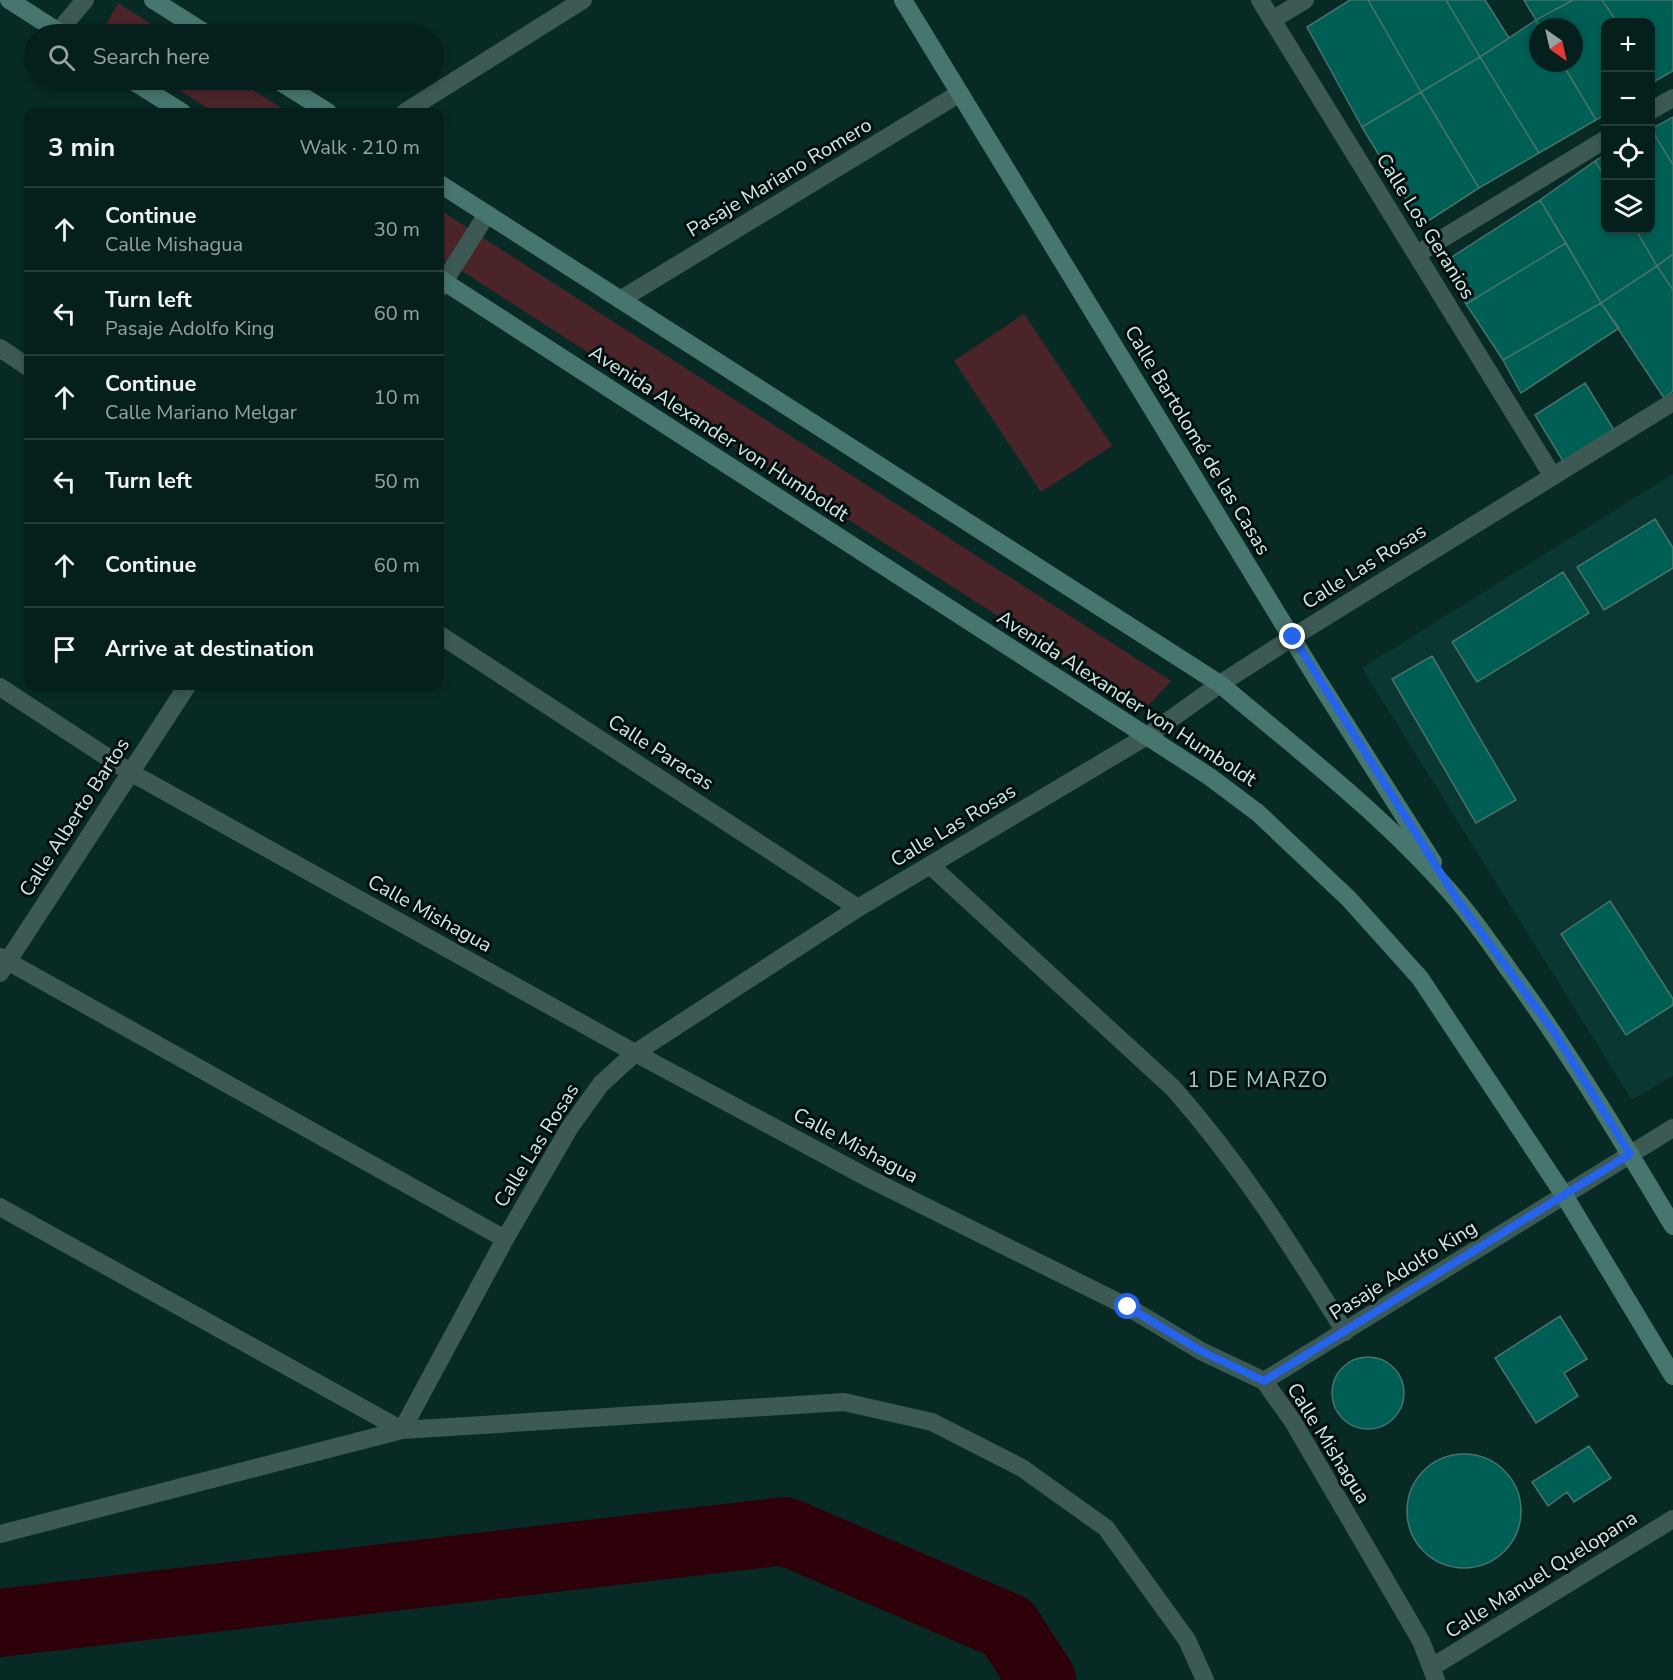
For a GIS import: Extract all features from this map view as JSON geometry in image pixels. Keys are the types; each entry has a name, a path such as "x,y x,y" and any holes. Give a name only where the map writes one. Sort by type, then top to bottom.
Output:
{"main road":[{"path":"9,0 46,24"},
{"path":"153,0 191,24"},
{"name":"Calle Bartolomé de las Casas","path":"903,0 1293,637 1458,901"},
{"path":"147,90 176,108"},
{"path":"293,90 322,108"},
{"path":"444,187 1220,684 1338,780 1375,814 1458,901 1554,1032 1673,1226"},
{"name":"Avenida Alexander von Humboldt","path":"444,285 1147,736 1210,777 1258,813 1349,898 1420,978 1564,1195 1673,1376"}],"street":[{"path":"67,24 85,0"},
{"path":"444,87 583,0"},
{"name":"Calle Los Geranios","path":"1260,0 1552,475"},
{"path":"1272,20 1305,0"},
{"path":"411,108 440,90"},
{"name":"Pasaje Mariano Romero","path":"620,300 960,93"},
{"path":"1655,108 1673,98"},
{"path":"1417,254 1601,141"},
{"path":"444,278 487,214"},
{"path":"0,348 24,364"},
{"name":"Calle Las Rosas","path":"402,1430 505,1239 570,1126 601,1084 634,1053 858,908 1147,736 1220,684 1293,637 1673,402"},
{"name":"Calle Paracas","path":"444,637 858,908"},
{"name":"Calle Mishagua","path":"0,687 130,772 634,1053 862,1174 1117,1302 1201,1351 1264,1381 1292,1420 1421,1641 1434,1673"},
{"name":"Calle Alberto Bartos","path":"2,964 184,690"},
{"path":"930,865 1173,1088 1207,1126 1287,1239 1345,1332"},
{"path":"2,964 505,1239"},
{"name":"Pasaje Adolfo King","path":"1264,1381 1673,1128"},
{"path":"0,1207 402,1430"},
{"path":"0,1534 402,1430 844,1402 932,1422 1022,1468 1106,1528 1186,1640 1205,1680"},
{"name":"Calle Manuel Quelopana","path":"1434,1673 1673,1519"}],"shaded area":[{"path":"118,3 151,24 106,24"},
{"path":"179,90 253,90 282,108 208,108"},
{"path":"444,213 1171,681 1144,710 444,260"},
{"path":"1024,314 1112,446 1041,492 954,361"},
{"path":"1673,474 1673,1076 1632,1100 1362,668"}],"building":[{"path":"1350,0 1368,0 1421,92 1362,127 1307,27"},
{"path":"1368,0 1446,0 1480,57 1421,92"},
{"path":"1446,0 1485,0 1509,38 1480,57"},
{"path":"1524,0 1573,0 1540,18 1535,18"},
{"path":"1573,0 1602,0 1614,18 1601,18 1601,117 1596,120 1567,72 1583,72 1583,18 1540,18"},
{"path":"1602,0 1673,0 1673,71 1655,81 1655,18 1614,18"},
{"path":"1529,25 1529,72 1567,72 1596,120 1539,153 1480,57"},
{"path":"1480,57 1539,153 1479,188 1421,92"},
{"path":"1421,92 1479,188 1428,221 1414,213 1362,127"},
{"path":"1673,117 1673,165 1655,136 1655,127"},
{"path":"1655,136 1673,165 1673,254 1657,266 1638,234 1655,234"},
{"path":"1601,157 1601,171 1595,161"},
{"path":"1595,161 1601,171 1601,234 1638,234 1657,266 1601,303 1540,200"},
{"path":"1540,200 1566,243 1466,304 1441,264"},
{"path":"1566,243 1601,303 1503,360 1466,304"},
{"path":"1673,254 1673,290 1657,266"},
{"path":"1657,266 1673,290 1673,391 1664,398 1601,303"},
{"path":"1601,303 1619,328 1521,393 1503,360"},
{"path":"1585,383 1614,430 1563,461 1535,415"},
{"path":"1655,519 1673,548 1673,568 1604,610 1577,567"},
{"path":"1563,572 1589,613 1477,682 1452,642"},
{"path":"1432,656 1516,800 1476,823 1392,679"},
{"path":"1610,901 1673,999 1673,1005 1626,1035 1561,934"},
{"path":"1560,1316 1587,1359 1564,1373 1578,1396 1536,1423 1495,1358"},
{"path":"1375,1357 1394,1367 1402,1379 1404,1393 1402,1407 1394,1419 1382,1427 1361,1429 1342,1419 1334,1407 1332,1386 1342,1367 1354,1359"},
{"path":"1589,1446 1611,1478 1574,1502 1567,1492 1548,1506 1532,1482"},
{"path":"1464,1454 1486,1458 1504,1471 1517,1489 1521,1511 1517,1533 1504,1551 1486,1564 1464,1568 1442,1564 1424,1551 1411,1533 1407,1511 1411,1489 1424,1471 1442,1458"}],"waterway":[{"path":"0,1623 785,1531 1008,1627 1042,1680"}],"district":[{"name":"1 DE MARZO","path":"1258,1080"}],"route":[{"path":"1128,1307 1201,1351 1264,1381 1630,1154 1554,1032 1458,901 1317,679 1293,637"}]}
